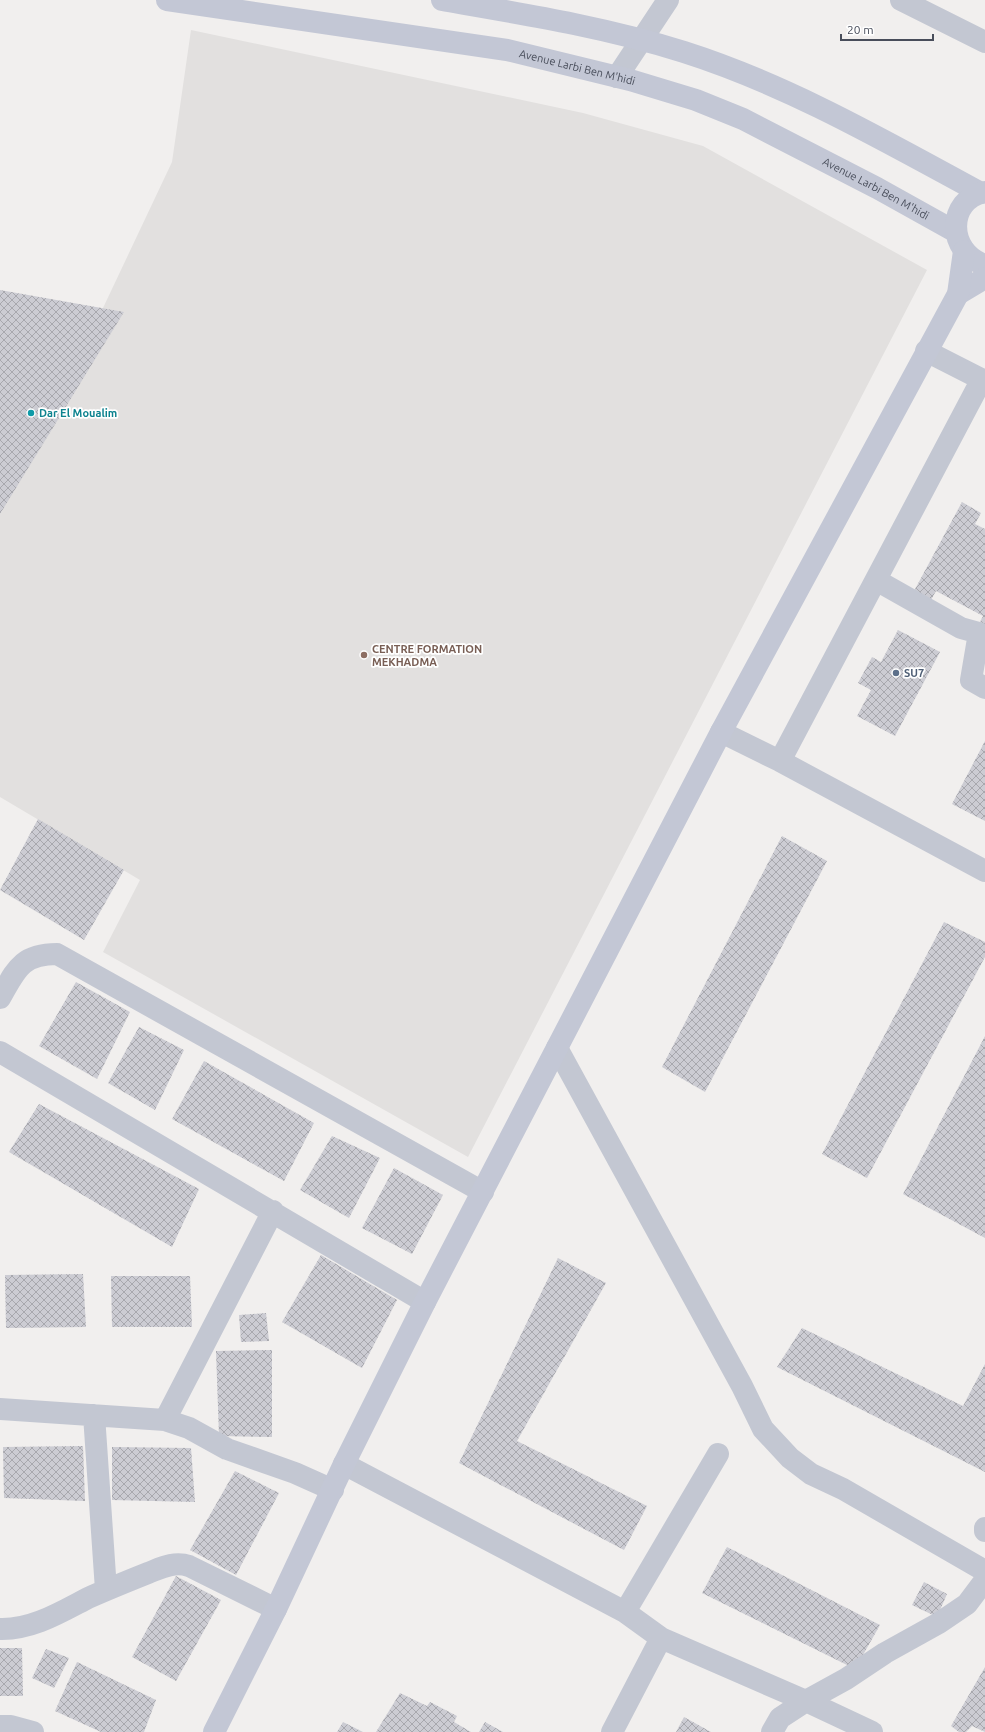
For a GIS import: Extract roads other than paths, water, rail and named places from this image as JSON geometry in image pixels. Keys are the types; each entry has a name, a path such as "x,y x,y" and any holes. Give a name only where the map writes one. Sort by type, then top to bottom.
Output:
{"main road":[{"name":"Avenue Larbi Ben M'hidi","path":"167,0 507,50 617,77 696,100 743,119 877,188 960,242 976,262 985,265"},
{"path":"442,0 598,28 711,61 786,92 875,136 983,193"},
{"path":"214,1732 276,1610 344,1464 425,1302 721,732 958,294 960,242 957,220 962,208 970,199 983,193"},
{"path":"958,294 985,278"}],"street":[{"path":"617,77 668,0"},
{"path":"901,0 985,42"},
{"path":"780,761 983,380 926,351"},
{"path":"876,580 961,628 978,633 971,680 985,688"},
{"path":"721,732 780,761 985,871"},
{"path":"0,998 14,973 28,959 42,954 57,954 483,1192"},
{"path":"557,1048 742,1386 763,1429 790,1458 811,1474 843,1488 985,1571"},
{"path":"0,1052 273,1211 425,1302"},
{"path":"165,1420 273,1211"},
{"path":"0,1408 165,1420 189,1428 228,1449 295,1473 333,1490"},
{"path":"94,1415 106,1590"},
{"path":"625,1612 718,1454"},
{"path":"344,1464 625,1612 661,1638 806,1701 872,1732"},
{"path":"0,1629 11,1630 37,1623 62,1613 106,1590 160,1569 182,1563 276,1610"},
{"path":"772,1732 780,1718 806,1701 846,1679 885,1653 939,1623 967,1604 985,1580"},
{"path":"612,1732 661,1638"},
{"path":"0,1726 11,1726 33,1732"}],"place":[{"name":"Dar El Moualim","path":"31,413"},
{"name":"CENTRE FORMATION MEKHADMA","path":"364,655"},
{"name":"SU7","path":"896,673"}]}
